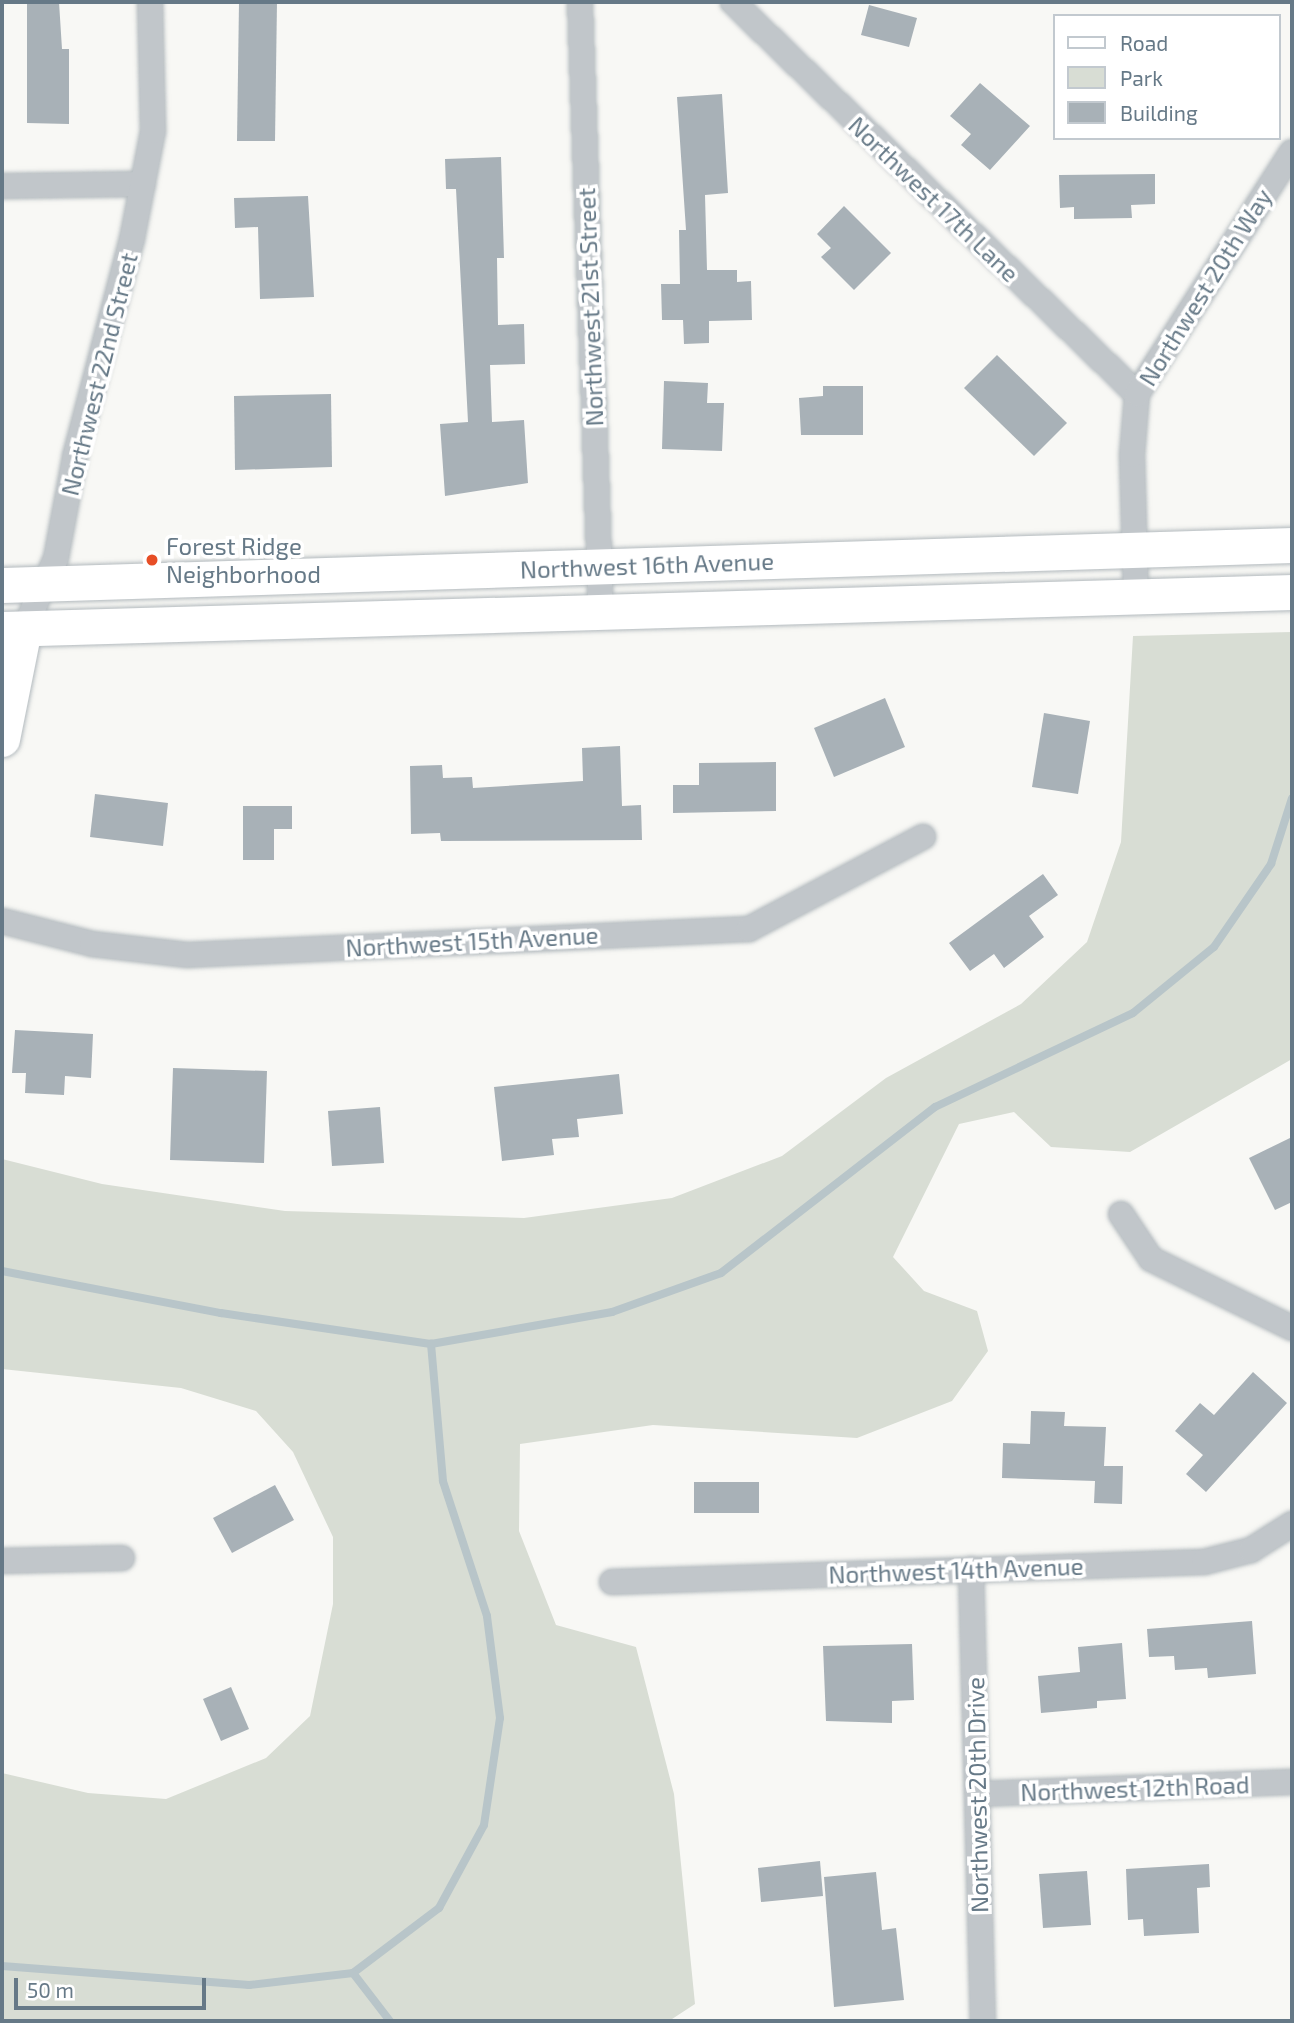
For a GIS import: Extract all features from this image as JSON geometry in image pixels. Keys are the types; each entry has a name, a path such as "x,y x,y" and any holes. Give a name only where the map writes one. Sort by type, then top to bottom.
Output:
{"main road":[{"name":"Northwest 16th Avenue","path":"2,585 1292,545"},
{"name":"Northwest 16th Avenue","path":"13,629 1292,592"},
{"name":"Northwest 22nd Street","path":"2,739 13,629"}],"street":[{"name":"Northwest 22nd Street","path":"13,629 44,584 56,558 75,456 143,184 153,131 150,2"},
{"name":"Northwest 21st Street","path":"580,2 601,612"},
{"name":"Northwest 17th Lane","path":"733,2 1138,394"},
{"name":"Northwest 20th Way","path":"1136,597 1132,454 1138,394 1292,152"},
{"path":"2,186 143,184"},
{"name":"Northwest 15th Avenue","path":"2,921 92,944 187,955 749,929 923,837"},
{"path":"1121,1214 1151,1259 1292,1328"},
{"name":"Northwest 14th Avenue","path":"612,1582 1204,1562 1251,1550 1292,1524"},
{"path":"2,1561 122,1558"},
{"name":"Northwest 20th Drive","path":"971,1569 983,2021"},
{"name":"Northwest 12th Road","path":"977,1794 1292,1782"}],"green space":[{"path":"1292,632 1292,1059 1130,1152 1051,1147 1014,1112 959,1124 893,1257 924,1291 977,1311 988,1351 952,1401 857,1438 653,1425 520,1444 519,1531 556,1625 636,1647 674,1794 695,2004 669,2021 2,2021 2,1773 88,1793 166,1799 266,1758 310,1716 333,1604 333,1537 293,1452 256,1411 181,1388 2,1369 2,1159 102,1184 285,1211 524,1218 672,1198 782,1156 886,1078 1021,1004 1087,942 1121,842 1133,636"}],"building":[{"path":"27,2 59,2 62,49 69,49 69,124 27,123"},
{"path":"239,2 277,2 275,141 237,141"},
{"path":"869,5 917,18 909,47 861,35"},
{"path":"980,83 1030,126 990,170 961,145 971,134 950,116"},
{"path":"722,94 728,193 705,195 707,270 737,270 737,282 751,281 752,320 709,321 709,343 684,344 683,320 662,320 661,284 680,284 679,230 686,230 677,97"},
{"path":"501,157 504,258 497,258 498,325 524,324 525,364 490,365 492,422 524,420 528,483 445,496 440,424 468,422 456,189 446,189 445,159"},
{"path":"1155,174 1155,204 1131,205 1132,218 1074,219 1074,207 1060,208 1059,175"},
{"path":"308,196 314,297 260,299 258,227 235,228 234,198"},
{"path":"844,206 891,253 854,290 821,257 831,248 817,234"},
{"path":"997,355 1067,423 1034,456 964,388"},
{"path":"664,381 708,383 707,403 724,403 722,451 662,449"},
{"path":"823,386 863,386 863,435 801,435 799,398 823,396"},
{"path":"331,394 332,467 235,470 234,396"},
{"path":"885,698 905,747 834,777 814,728"},
{"path":"1044,713 1090,721 1078,794 1032,787"},
{"path":"620,746 622,806 641,805 642,840 441,841 440,833 411,834 410,766 442,765 443,778 472,777 473,788 583,781 582,748"},
{"path":"776,762 776,811 673,813 673,785 699,785 699,763"},
{"path":"95,794 168,803 163,846 90,837"},
{"path":"243,806 292,806 292,829 274,829 274,860 243,860"},
{"path":"1043,874 1058,895 1029,916 1044,937 1004,968 994,954 970,971 949,943"},
{"path":"15,1030 93,1034 91,1078 65,1076 64,1095 25,1093 26,1073 12,1073"},
{"path":"173,1068 267,1071 264,1163 170,1160"},
{"path":"619,1074 623,1114 577,1119 579,1137 552,1139 554,1155 502,1161 494,1087"},
{"path":"380,1107 384,1163 332,1166 328,1111"},
{"path":"1292,1137 1292,1202 1275,1210 1249,1158"},
{"path":"1253,1372 1287,1403 1206,1492 1186,1474 1203,1455 1175,1431 1200,1403 1214,1415"},
{"path":"1031,1411 1065,1412 1064,1426 1106,1427 1104,1466 1123,1466 1122,1504 1094,1503 1095,1481 1002,1478 1003,1443 1030,1444"},
{"path":"694,1482 759,1482 759,1513 694,1513"},
{"path":"275,1485 294,1520 232,1553 213,1518"},
{"path":"1252,1621 1256,1674 1208,1678 1207,1668 1175,1670 1174,1656 1149,1657 1147,1629"},
{"path":"1122,1643 1126,1699 1097,1701 1097,1708 1041,1713 1038,1676 1080,1672 1078,1647"},
{"path":"912,1644 914,1700 892,1701 892,1723 826,1721 823,1646"},
{"path":"231,1687 249,1729 221,1741 203,1699"},
{"path":"820,1861 823,1896 761,1902 758,1868"},
{"path":"1209,1864 1210,1887 1197,1888 1199,1933 1144,1936 1143,1919 1128,1920 1126,1869"},
{"path":"1087,1871 1091,1925 1043,1928 1039,1874"},
{"path":"876,1872 882,1930 896,1928 904,2000 834,2007 824,1877"}],"waterway":[{"path":"2,1966 249,1985 353,1973 439,1908 484,1825 500,1718 487,1616 443,1481 431,1344 612,1312 721,1273 935,1107 1133,1013 1214,947 1271,864 1292,798"},
{"path":"2,1271 221,1313 431,1344"},
{"path":"353,1973 390,2021"}],"place":[{"name":"Forest Ridge Neighborhood","path":"152,560"}]}
